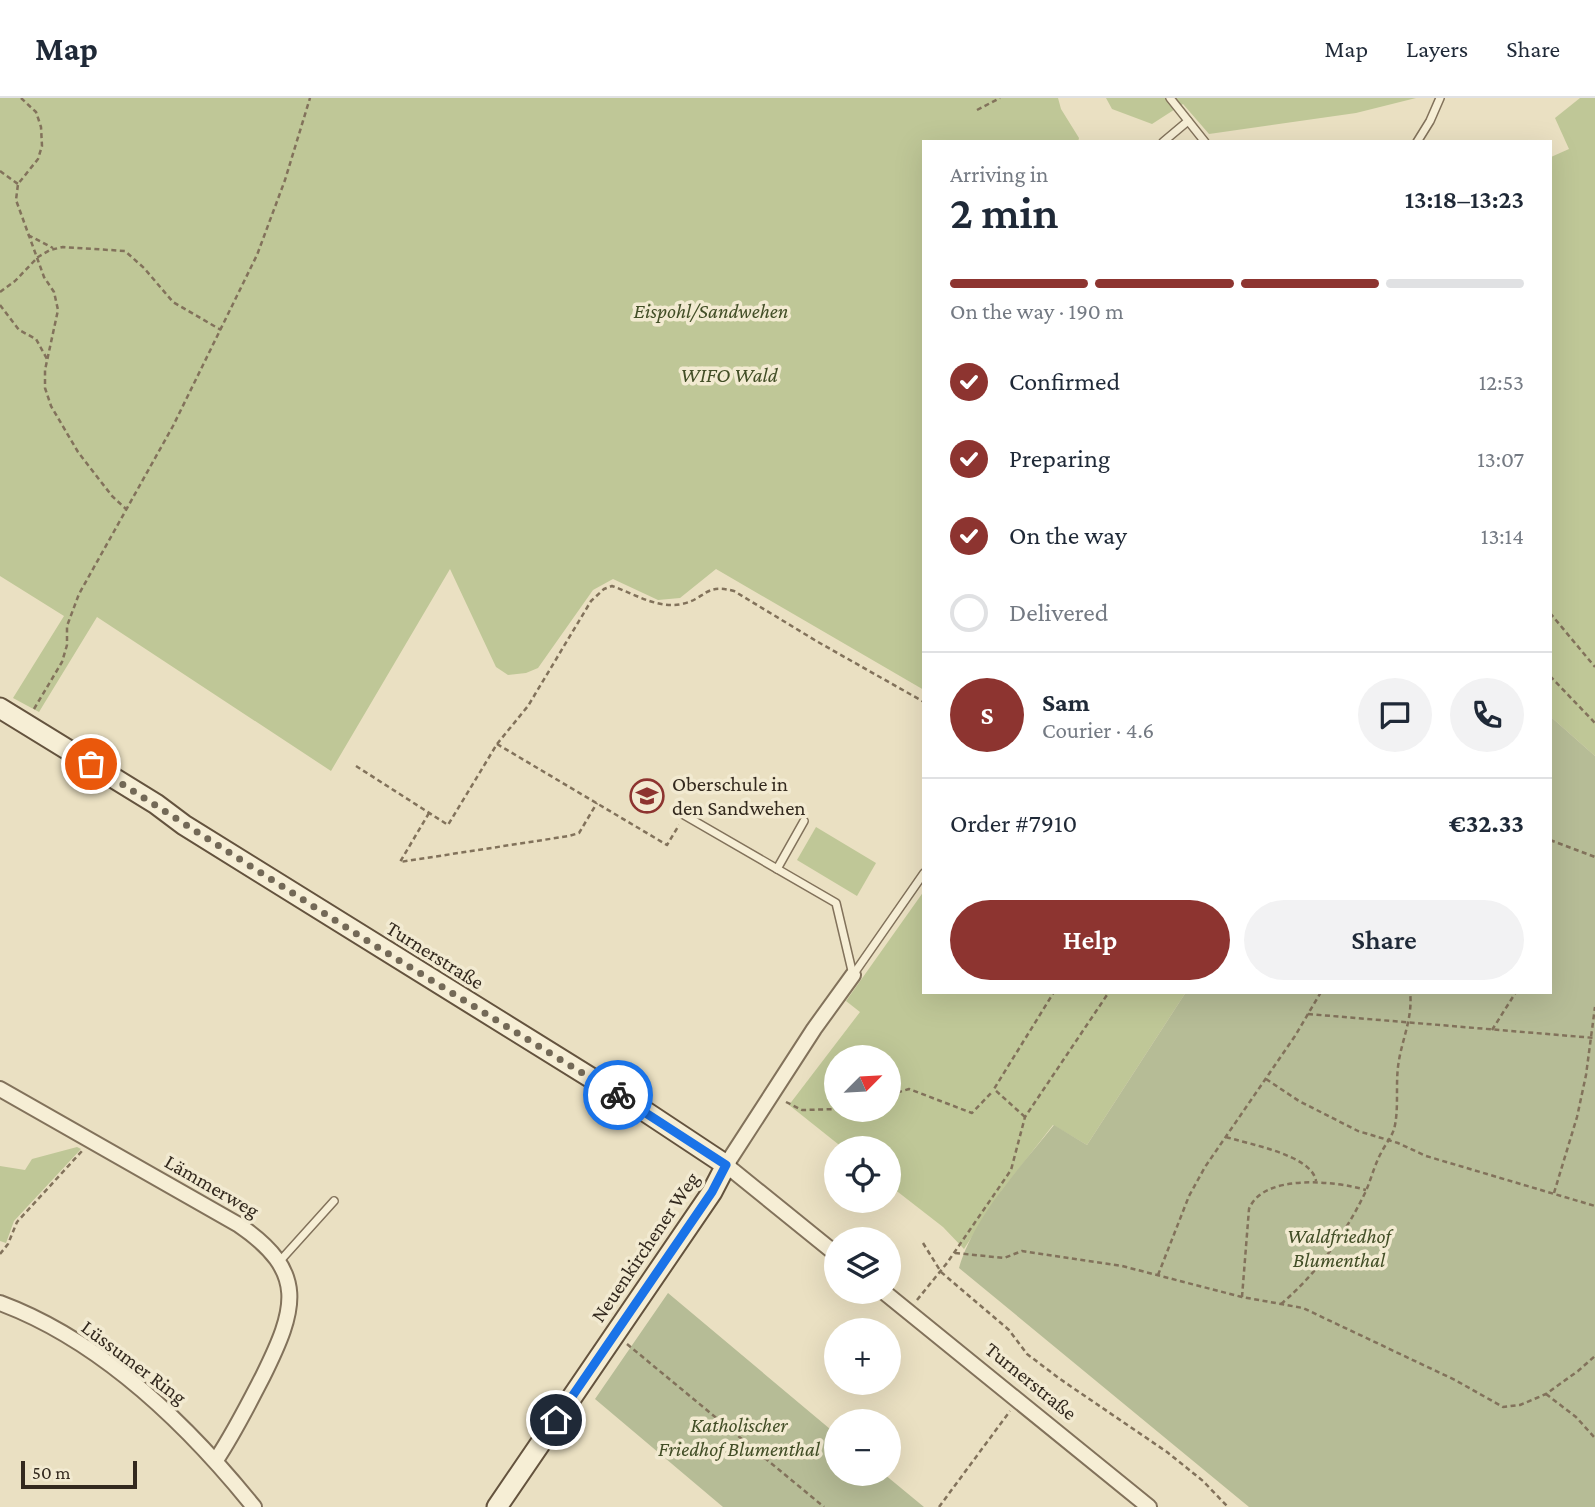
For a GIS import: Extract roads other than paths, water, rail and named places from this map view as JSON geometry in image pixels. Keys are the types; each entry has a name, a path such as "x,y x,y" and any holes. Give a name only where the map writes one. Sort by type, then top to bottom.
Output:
{"street":[{"name":"Turnerstraße","path":"0,708 366,940 646,1112 726,1165 824,1244"},
{"name":"Neuenkirchener Weg","path":"498,1507 712,1192 770,1094 853,975"},
{"name":"Lämmerweg","path":"0,1089 239,1225 258,1238 285,1272 289,1312 279,1343 243,1417 216,1460"},
{"name":"Lüssumer Ring","path":"0,1303 63,1333 113,1367 164,1407 216,1460 254,1507"},
{"name":"Turnerstraße","path":"899,1304 1149,1507"}],"lane":[{"path":"1170,98 1203,140"},
{"path":"1418,140 1440,98"},
{"path":"1165,140 1188,121"},
{"path":"684,815 836,903 853,975"},
{"path":"777,869 804,821"},
{"name":"Neuenkirchener Weg","path":"853,975 922,876"},
{"path":"279,1262 334,1201"}],"place":[{"name":"Oberschule in den Sandwehen","path":"647,796"}],"park label":[{"name":"Eispohl/Sandwehen","path":"711,311"},
{"name":"WIFO Wald","path":"729,375"},
{"name":"Waldfriedhof Blumenthal","path":"1339,1248"},
{"name":"Katholischer Friedhof Blumenthal","path":"739,1437"}]}
